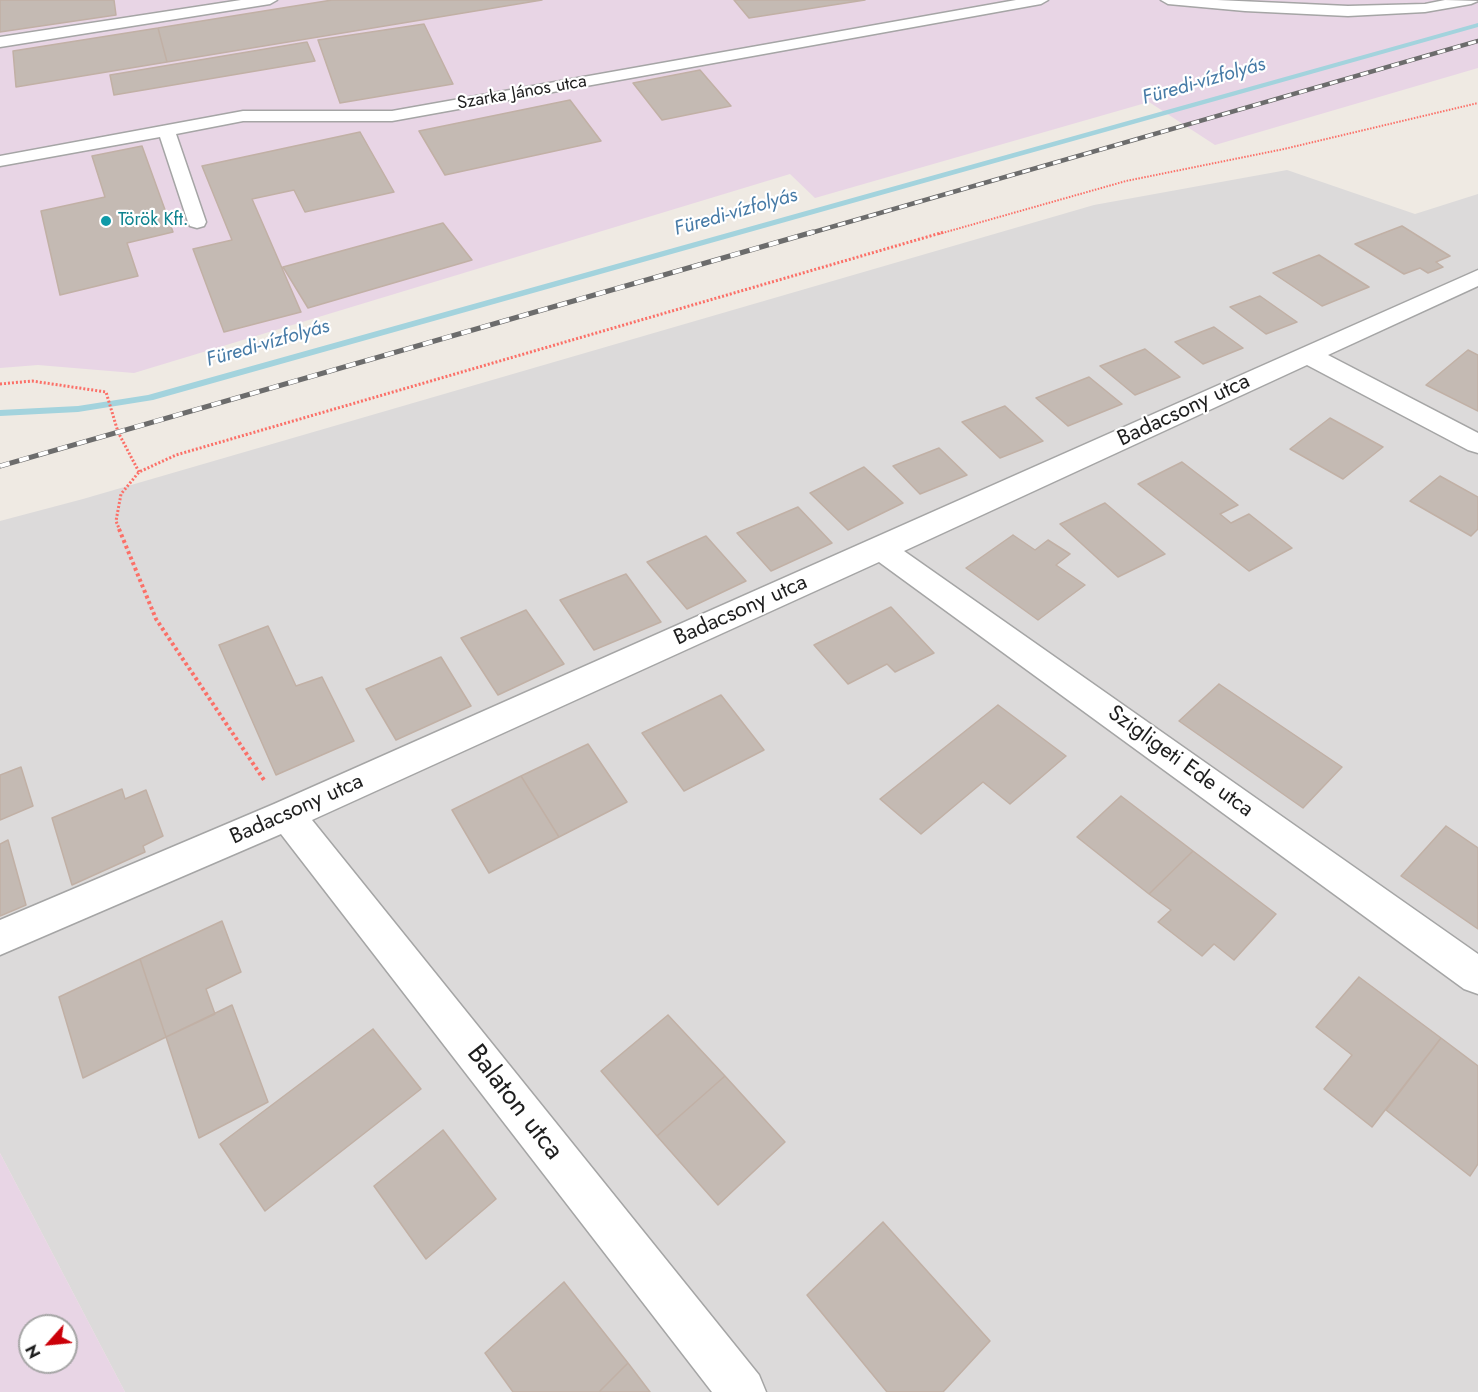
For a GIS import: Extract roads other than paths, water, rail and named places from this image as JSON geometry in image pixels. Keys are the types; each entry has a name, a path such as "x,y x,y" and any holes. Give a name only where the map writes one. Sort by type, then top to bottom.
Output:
{"street":[{"name":"Badacsony utca","path":"0,938 287,815 881,549 1478,277"},
{"path":"1307,355 1478,444"},
{"name":"Szigligeti Ede utca","path":"881,549 1478,976"},
{"name":"Balaton utca","path":"287,815 742,1392"}],"lane":[{"path":"0,42 270,0"},
{"name":"Szarka János utca","path":"0,161 243,116 392,116 1041,0"},
{"path":"1168,0 1245,7 1348,11 1425,8 1471,0"},
{"path":"166,129 197,222"}],"waterway":[{"name":"Füredi-vízfolyás","path":"0,413 78,409 149,398 1478,25"}],"railway":[{"path":"807,234 1478,41"},
{"path":"0,466 813,232"}],"place":[{"name":"Török Kft.","path":"106,221"}]}
